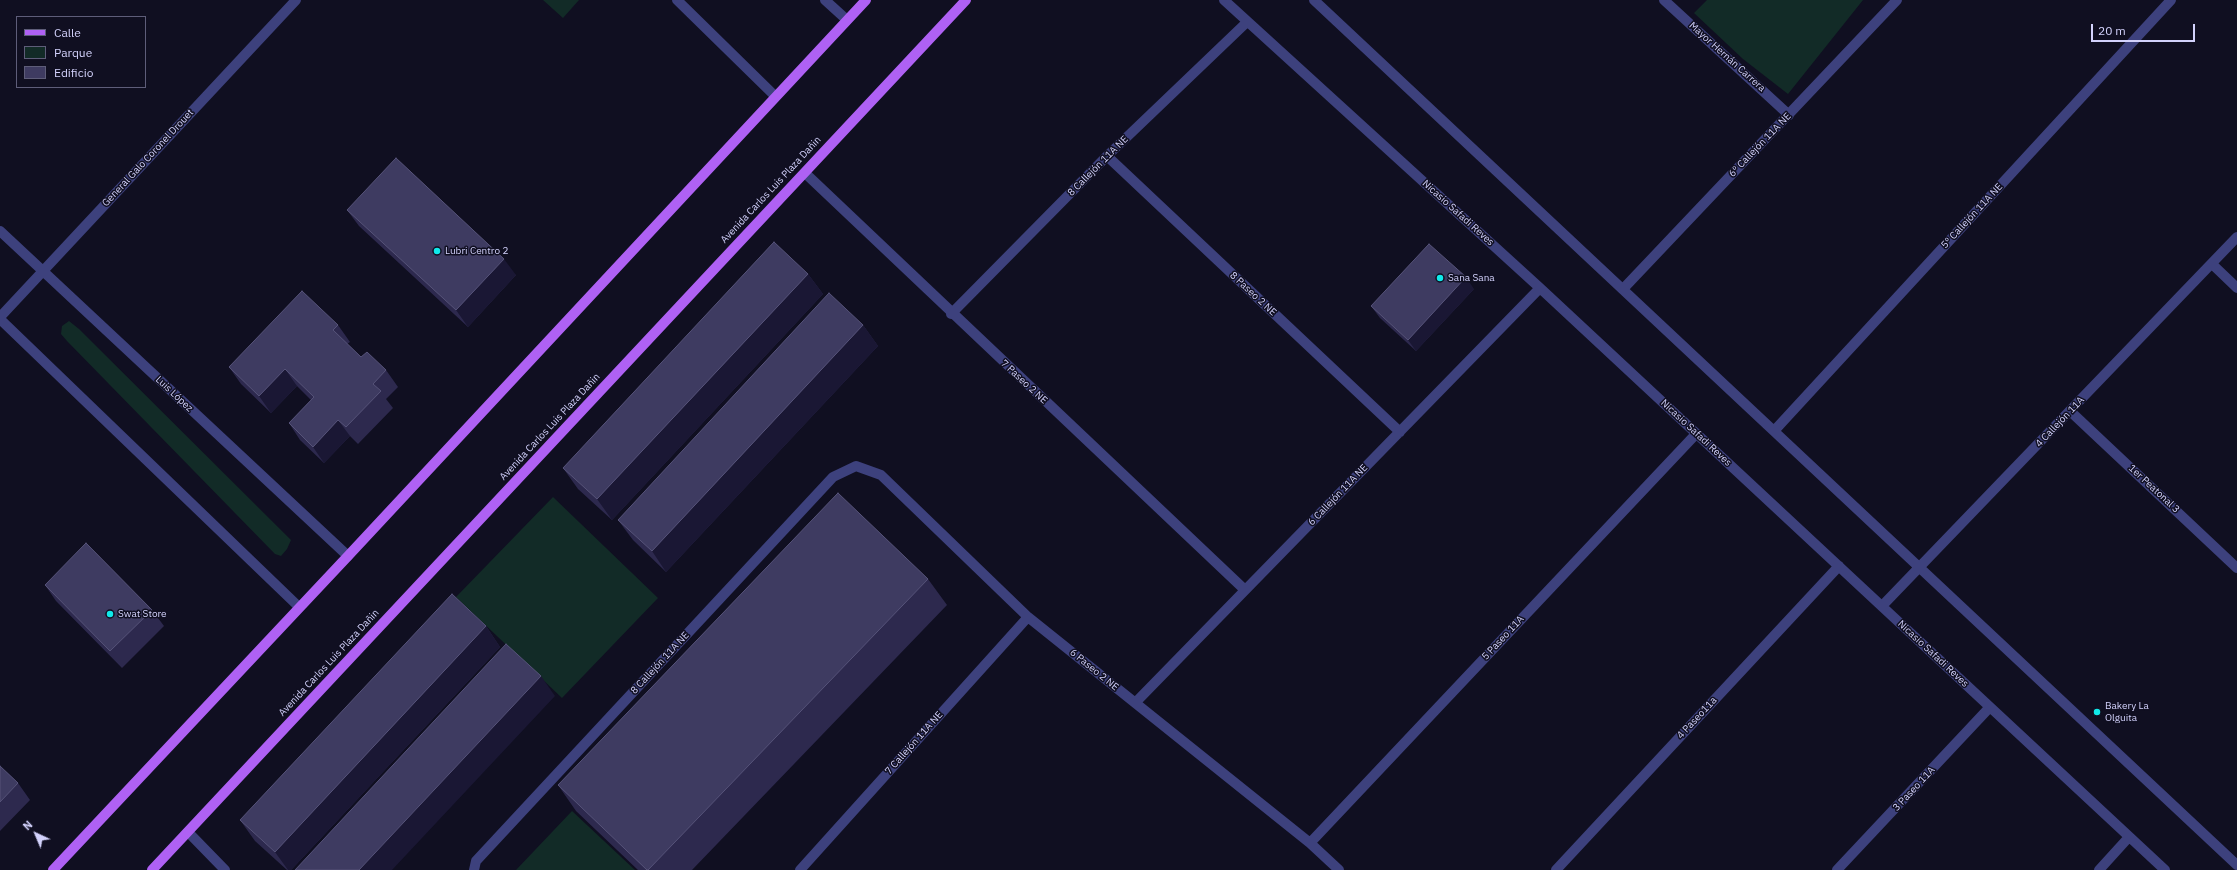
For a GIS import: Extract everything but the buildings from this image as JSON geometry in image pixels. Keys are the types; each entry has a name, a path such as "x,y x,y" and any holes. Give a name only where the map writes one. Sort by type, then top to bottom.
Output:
{"main road":[{"path":"53,870 866,0"},
{"name":"Avenida Carlos Luis Plaza Dañin","path":"152,870 966,0"}],"street":[{"name":"General Galo Coronel Drouet","path":"0,318 296,0"},
{"path":"677,0 775,96"},
{"path":"826,0 847,20"},
{"name":"Nicasio Safadi Reves","path":"1224,0 1540,288 2165,870"},
{"path":"1314,0 2237,864"},
{"name":"Mayor Hernán Carrera","path":"1664,0 1789,115"},
{"name":"6º Callejón 11A NE","path":"1623,289 1897,0"},
{"name":"5º Callejón 11A NE","path":"1774,431 2171,0"},
{"name":"8 Callejón 11A NE","path":"951,314 1107,156 1247,22"},
{"name":"8 Paseo 2 NE","path":"1107,156 1400,432"},
{"name":"7 Paseo 2 NE","path":"805,173 951,314 1245,590"},
{"name":"Luis López","path":"0,231 348,556"},
{"name":"4 Callejón 11A","path":"1882,606 2237,237"},
{"path":"2212,264 2237,288"},
{"name":"6 Callejón 11A NE","path":"1135,703 1540,288"},
{"path":"0,318 299,607"},
{"name":"1er Peatonal 3","path":"2070,411 2237,568"},
{"name":"5 Paseo 11A","path":"1310,843 1696,434"},
{"name":"8 Callejón 11A NE","path":"474,870 476,861 833,477 856,466"},
{"name":"6 Paseo 2 NE","path":"856,466 881,475 1028,617 1310,843 1339,870"},
{"name":"4 Paseo11a","path":"1556,870 1839,566"},
{"name":"7 Callejón 11A NE","path":"800,870 1028,617"},
{"name":"3 Paseo 11A","path":"1837,870 1990,707"},
{"path":"188,832 225,870"},
{"path":"2099,870 2130,837"}],"green space":[{"path":"543,0 579,0 563,18"},
{"path":"1707,0 1863,0 1788,94 1743,59 1694,13"},
{"path":"69,321 79,329 291,540 287,549 281,556 275,554 67,341 61,334 62,326"},
{"path":"553,497 658,598 562,698 456,597"},
{"path":"572,811 635,870 516,870"}],"place":[{"name":"Lubri Centro 2","path":"437,251"},
{"name":"Sana Sana","path":"1440,278"},
{"name":"Swat Store","path":"110,614"},
{"name":"Bakery La Olguita","path":"2097,712"}]}
